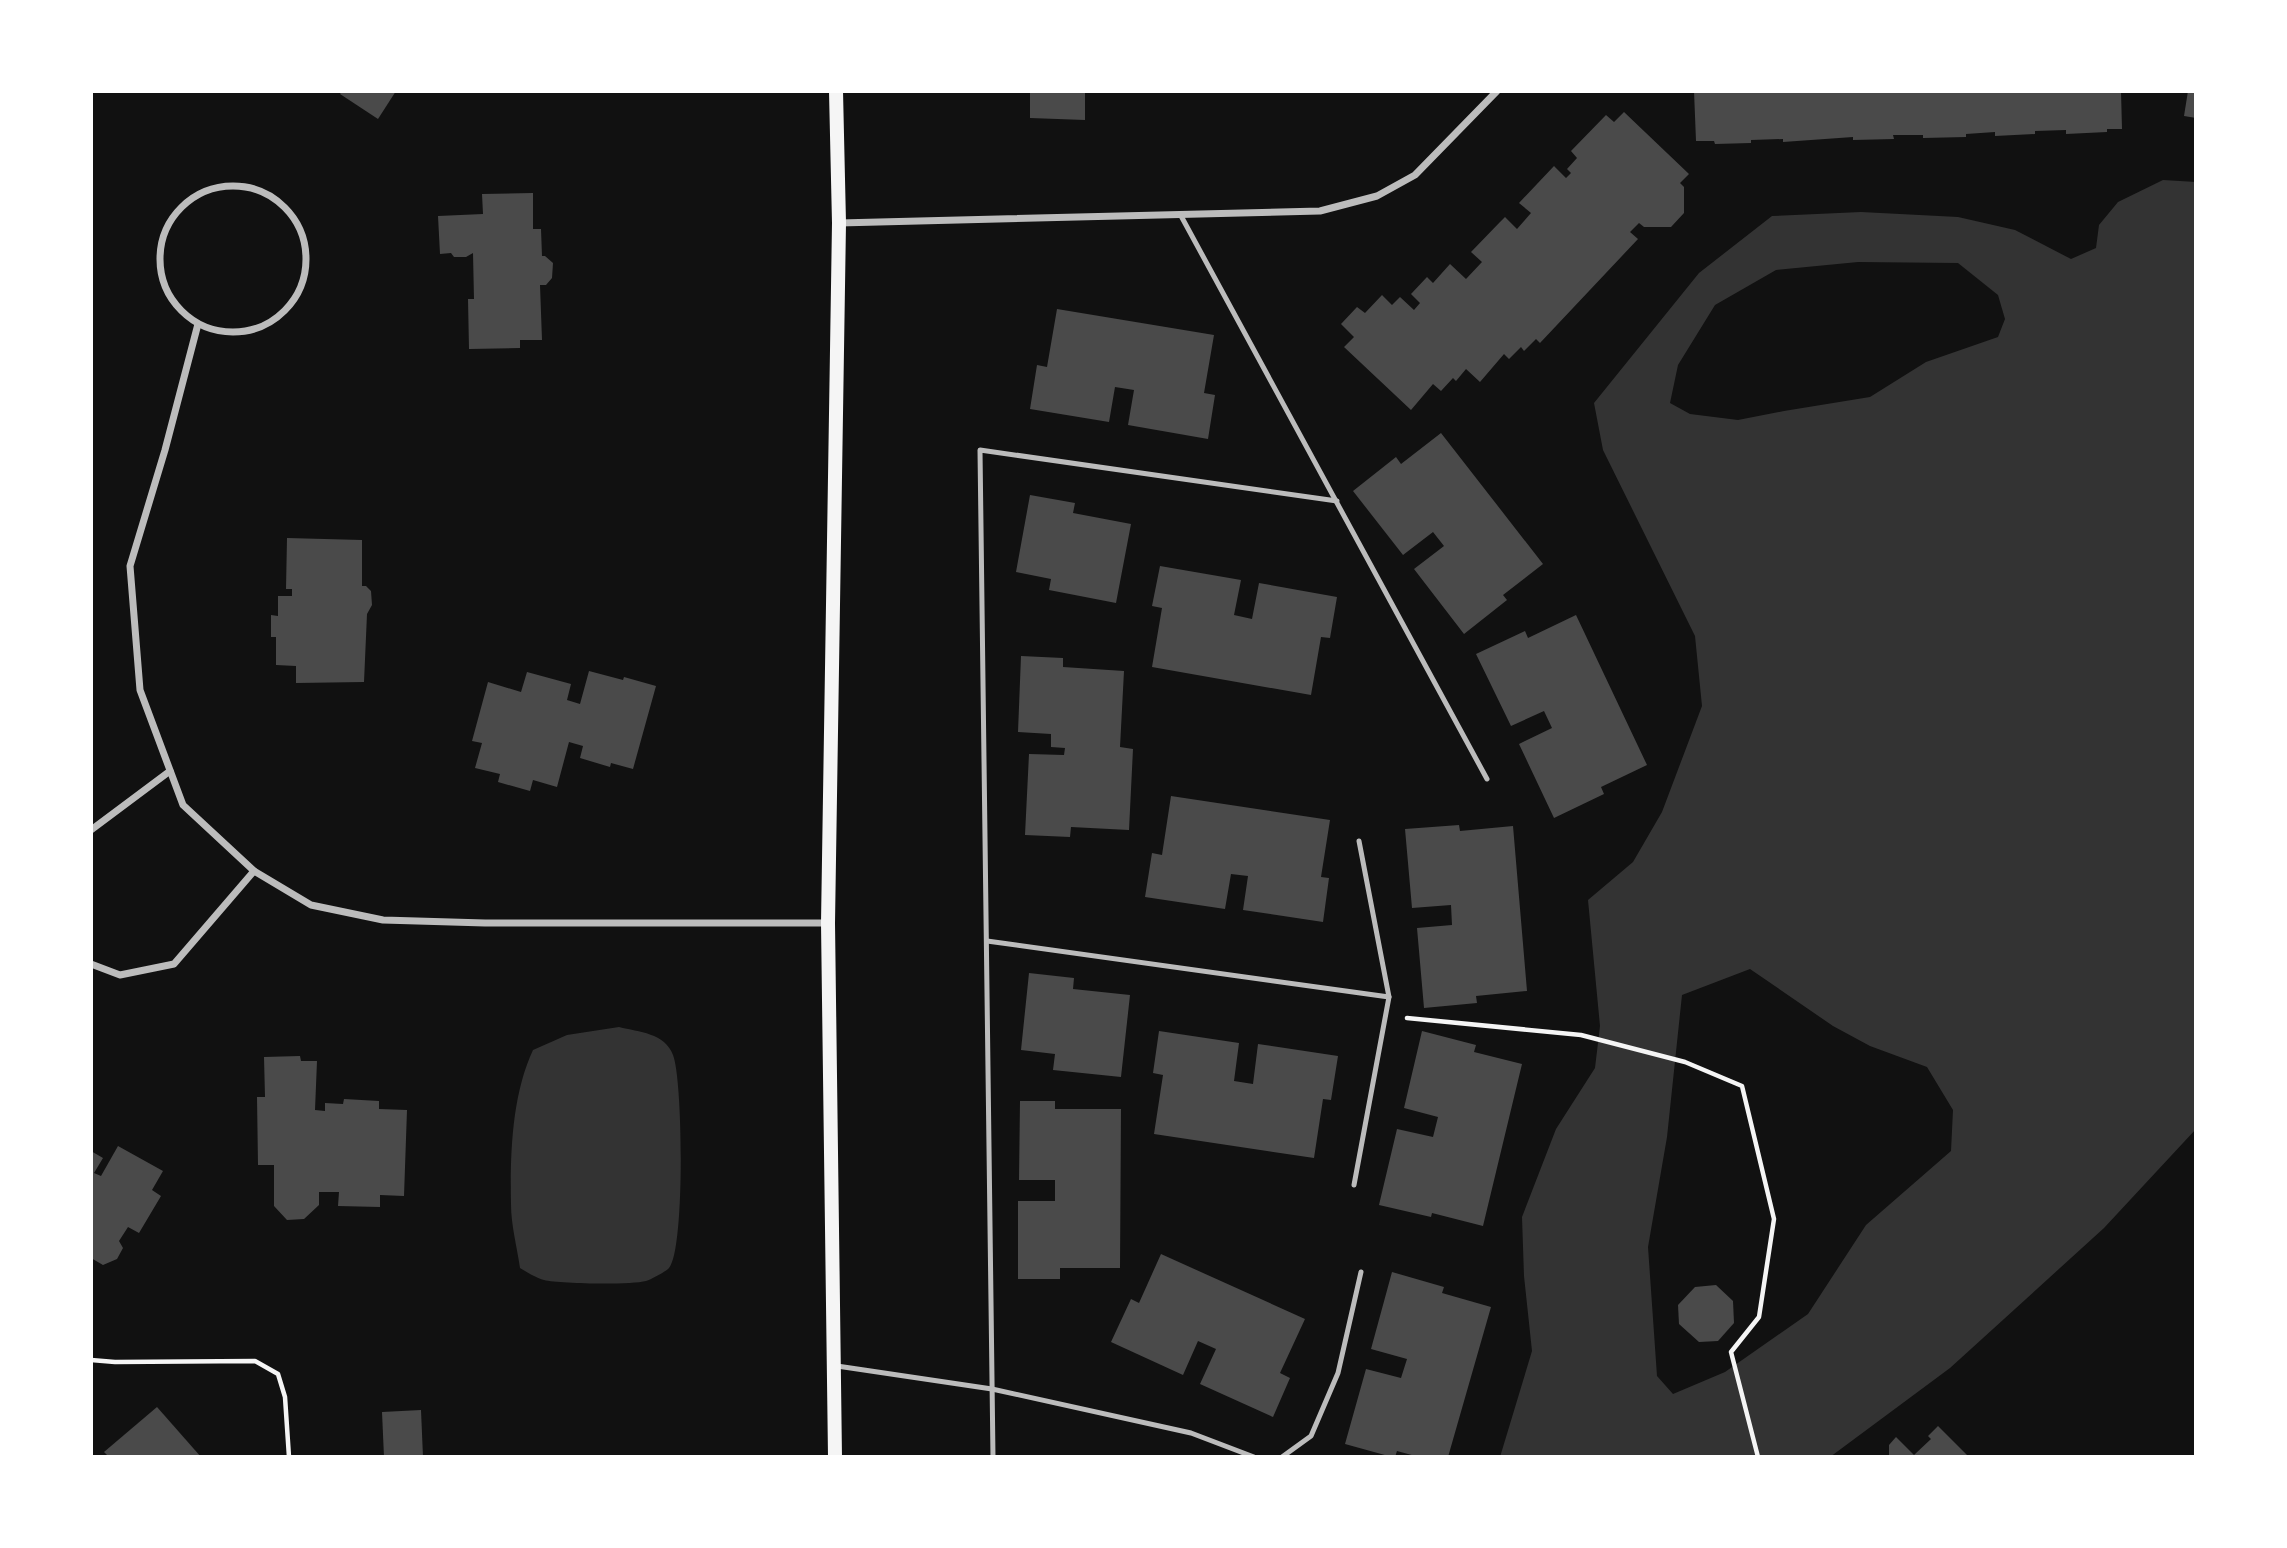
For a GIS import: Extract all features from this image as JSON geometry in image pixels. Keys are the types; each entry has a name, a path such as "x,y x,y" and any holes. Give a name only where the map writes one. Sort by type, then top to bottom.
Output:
{"main road":[{"path":"835,1457 828,923 839,223 836,91"}],"street":[{"path":"839,223 1320,211 1377,196 1415,175 1497,91"},
{"path":"239,185 263,191 284,205 298,221 306,241 307,262 303,283 293,302 282,314 260,328 239,332 218,331 198,324 178,308 165,287 159,262 162,237 173,215 191,197 214,187 239,185"},
{"path":"198,324 165,450 130,566 141,691 183,805 254,872 312,905 383,920 485,923 828,923"},
{"path":"91,830 170,771"},
{"path":"91,964 120,975 174,964 254,872"}],"lane":[{"path":"1180,214 1487,779"},
{"path":"993,1457 980,450 1337,501"},
{"path":"1354,1185 1389,997 1359,841"},
{"path":"987,941 1389,997"},
{"path":"1282,1457 1311,1436 1333,1386 1361,1272"},
{"path":"834,1366 992,1390 1191,1433 1254,1457"}],"path":[{"path":"1385,1016 1581,1035 1685,1062 1742,1086 1774,1219 1759,1317 1731,1352 1758,1457"},
{"path":"91,1360 256,1361 278,1374 285,1397 289,1457"}],"shaded area":[{"path":"2163,180 2196,182 2196,1129 2104,1228 1950,1368 1830,1457 1500,1457 1532,1351 1524,1276 1522,1217 1556,1129 1595,1068 1600,1026 1588,900 1633,862 1662,812 1702,706 1695,636 1603,450 1594,403 1699,273 1772,216 1861,212 1958,217 2015,230 2071,259 2096,248 2099,225 2118,202","holes":["1858,262 1958,263 1998,295 2005,319 1998,337 1926,362 1870,397 1738,420 1690,414 1670,403 1678,365 1715,305 1776,270","1750,969 1833,1026 1870,1046 1927,1067 1953,1110 1951,1151 1866,1225 1808,1314 1725,1372 1673,1394 1657,1376 1648,1247 1667,1137 1682,995"]},
{"path":"619,1027 658,1038 673,1055 679,1096 681,1164 678,1231 674,1255 669,1268 646,1281 595,1284 544,1280 520,1268 511,1212 514,1125 526,1067 533,1050 567,1035"}],"building":[{"path":"342,91 396,91 378,119 340,94"},
{"path":"1030,91 1085,91 1085,120 1030,118"},
{"path":"1694,91 2121,91 2122,129 2066,134 2066,130 1995,136 1995,132 1966,134 1966,137 1923,138 1923,135 1893,135 1894,139 1853,140 1853,137 1783,142 1783,139 1751,140 1751,143 1715,144 1714,141 1696,141"},
{"path":"2188,91 2196,91 2196,118 2184,116"},
{"path":"1624,112 1689,174 1680,183 1684,187 1684,213 1671,227 1644,227 1639,223 1630,232 1638,239 1540,343 1536,339 1524,351 1521,347 1509,359 1504,354 1480,382 1466,369 1456,381 1453,378 1441,391 1433,384 1411,410 1344,347 1354,337 1341,324 1357,307 1365,313 1382,295 1392,305 1400,297 1414,310 1420,303 1411,294 1427,277 1433,283 1450,264 1466,279 1482,262 1471,252 1505,217 1517,229 1531,213 1519,203 1554,166 1566,178 1571,173 1567,169 1577,158 1571,151 1606,115 1614,122"},
{"path":"533,193 533,229 541,229 542,256 553,263 552,278 546,285 540,285 542,340 520,340 520,348 469,349 468,299 474,299 473,253 466,257 454,257 451,253 440,254 438,216 483,214 482,194"},
{"path":"1057,309 1214,335 1204,393 1215,395 1208,439 1128,425 1134,390 1115,387 1109,422 1030,409 1037,365 1047,367"},
{"path":"1441,433 1543,564 1503,595 1507,600 1464,634 1414,569 1444,546 1433,532 1403,555 1353,491 1396,457 1401,464"},
{"path":"1030,495 1075,503 1073,513 1131,524 1116,603 1049,590 1051,579 1016,572"},
{"path":"287,538 362,540 362,586 371,591 372,605 367,614 364,682 296,683 296,666 276,665 276,637 271,637 271,615 278,616 278,596 292,596 292,589 286,589"},
{"path":"1160,566 1241,580 1234,615 1252,619 1259,583 1337,597 1330,638 1321,637 1311,695 1152,667 1162,608 1152,606"},
{"path":"1576,615 1647,765 1601,787 1604,794 1554,818 1519,744 1552,728 1544,711 1511,726 1476,654 1525,631 1528,638"},
{"path":"1021,656 1063,658 1063,667 1124,671 1120,747 1133,749 1129,830 1071,827 1070,837 1025,835 1029,754 1064,755 1065,748 1051,747 1051,734 1018,732"},
{"path":"589,671 656,686 633,769 611,763 610,767 580,758 583,746 569,742 557,787 533,780 530,791 498,782 500,774 475,768 482,743 472,741 488,682 521,692 527,672 571,684 567,700 580,704"},
{"path":"1171,796 1330,820 1321,877 1329,878 1323,922 1243,910 1248,876 1231,874 1225,909 1145,897 1152,853 1162,855"},
{"path":"1459,825 1460,831 1513,826 1527,991 1476,996 1477,1003 1424,1008 1417,928 1452,925 1451,905 1412,908 1405,829"},
{"path":"1029,973 1074,978 1073,989 1130,995 1121,1077 1053,1070 1055,1054 1021,1050"},
{"path":"1159,1031 1239,1043 1234,1081 1253,1084 1258,1044 1338,1056 1331,1100 1323,1099 1314,1158 1154,1134 1163,1075 1153,1073"},
{"path":"1422,1031 1476,1045 1474,1052 1522,1064 1483,1226 1432,1213 1431,1217 1379,1205 1397,1129 1433,1137 1438,1117 1404,1108"},
{"path":"300,1056 301,1061 317,1061 315,1110 325,1111 325,1103 343,1104 344,1099 379,1101 379,1109 407,1110 404,1196 380,1195 380,1207 338,1206 339,1192 319,1192 319,1205 304,1219 287,1220 274,1206 274,1165 258,1165 257,1097 265,1097 264,1057"},
{"path":"1020,1101 1055,1101 1055,1109 1121,1109 1120,1268 1060,1268 1060,1279 1018,1279 1018,1201 1055,1201 1055,1180 1019,1180"},
{"path":"118,1146 163,1171 152,1190 161,1196 139,1233 128,1227 119,1241 123,1248 117,1259 103,1265 91,1258 91,1151 103,1158 94,1173 101,1176"},
{"path":"1161,1254 1305,1319 1280,1373 1290,1378 1273,1417 1200,1384 1216,1349 1198,1341 1183,1375 1111,1342 1131,1299 1139,1303"},
{"path":"1392,1272 1444,1287 1442,1293 1491,1307 1448,1457 1419,1457 1397,1451 1395,1457 1392,1457 1345,1444 1366,1369 1401,1378 1407,1359 1371,1349"},
{"path":"1716,1285 1733,1301 1734,1323 1718,1341 1699,1342 1679,1324 1678,1305 1695,1287"},
{"path":"157,1407 201,1457 109,1457 104,1452"},
{"path":"421,1410 423,1457 384,1457 382,1412"},
{"path":"1938,1426 1969,1457 1889,1457 1889,1445 1896,1437 1914,1455 1931,1439 1928,1436"}]}
